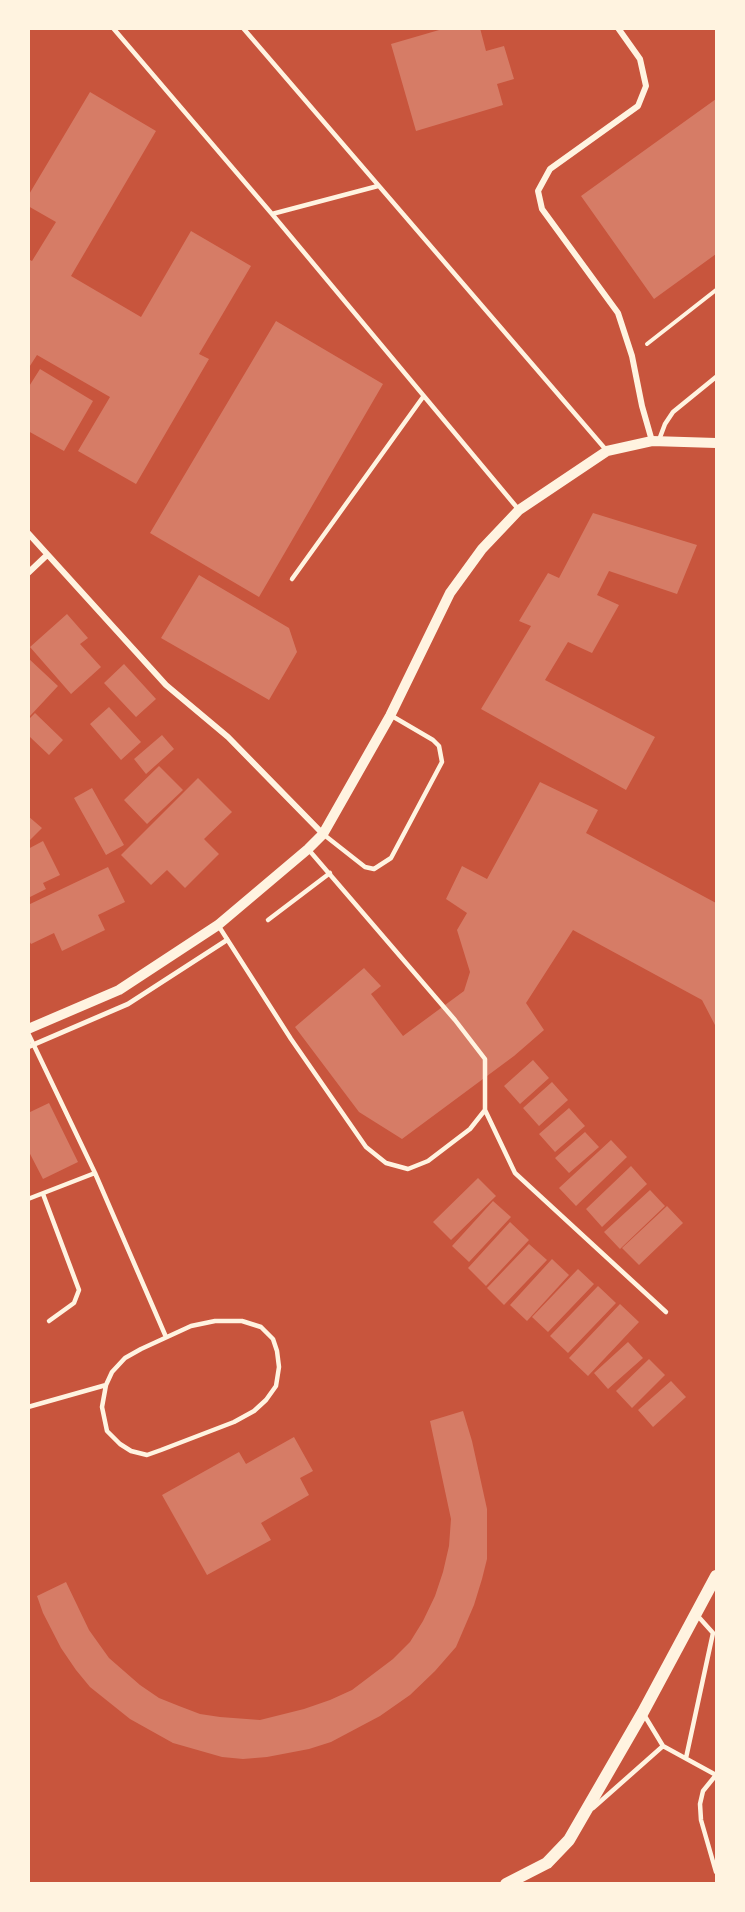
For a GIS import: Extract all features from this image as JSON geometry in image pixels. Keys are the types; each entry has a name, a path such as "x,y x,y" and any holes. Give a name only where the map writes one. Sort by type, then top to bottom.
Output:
{"main road":[{"path":"506,1884 546,1863 569,1840 643,1712 717,1576"}],"street":[{"path":"618,28 640,59 646,86 638,106 550,169 538,191 542,209 618,313 632,356 642,406 656,440"},
{"path":"28,1031 119,990 218,925 308,849 322,834 390,716 450,593 482,549 519,510 608,451 656,440 717,443"},
{"path":"28,533 166,685 228,737 322,834"},
{"path":"28,573 47,555"},
{"path":"32,1047 128,1004 227,940"}],"lane":[{"path":"113,28 519,510"},
{"path":"243,28 608,451"},
{"path":"272,214 378,186"},
{"path":"656,440 673,412 717,378"},
{"path":"292,579 423,397"},
{"path":"322,834 364,867 374,869 391,858 442,762 439,746 433,740 390,716"},
{"path":"308,849 455,1020 484,1059 485,1110 515,1173 666,1312"},
{"path":"268,920 330,873"},
{"path":"218,925 291,1039 366,1147 386,1163 408,1169 428,1161 470,1129 485,1110"},
{"path":"28,1031 32,1047 95,1173 166,1337"},
{"path":"28,1199 95,1173"},
{"path":"43,1194 79,1290 75,1303 49,1321"},
{"path":"215,1321 242,1321 261,1327 273,1339 277,1351 279,1367 276,1386 254,1411 234,1422 147,1455 131,1451 107,1431 102,1407 106,1385 112,1372 125,1358 166,1337 191,1326 215,1321"},
{"path":"28,1407 106,1385"},
{"path":"686,1758 712,1633 696,1614"},
{"path":"643,1712 663,1746 717,1775 703,1791 700,1804 701,1820 717,1872"},
{"path":"583,1817 663,1746"}],"path":[{"path":"632,356 717,290"}],"building":[{"path":"446,28 480,28 486,51 504,46 514,79 497,84 503,105 416,131 391,44"},
{"path":"90,92 156,131 71,276 141,317 191,231 251,266 199,354 209,359 136,484 78,451 110,397 37,355 28,369 28,259 32,261 56,222 28,206 28,196"},
{"path":"716,99 716,254 654,299 581,196"},
{"path":"276,321 383,384 259,597 150,533"},
{"path":"40,369 93,401 64,451 28,431 28,388"},
{"path":"593,513 697,545 677,594 609,571 597,595 619,605 592,653 568,642 545,680 655,737 626,790 481,709 531,626 519,621 548,573 559,578"},
{"path":"199,575 289,628 297,652 269,700 161,638"},
{"path":"67,614 88,638 80,644 101,667 71,694 30,647"},
{"path":"28,658 58,686 30,716 28,714"},
{"path":"124,664 156,699 136,717 104,683"},
{"path":"109,707 141,742 121,760 90,724"},
{"path":"35,713 63,740 49,755 30,737 28,739 28,720"},
{"path":"162,735 174,749 146,774 134,759"},
{"path":"159,766 183,790 147,824 124,800"},
{"path":"198,778 232,812 204,839 219,854 185,888 167,870 151,885 121,855"},
{"path":"540,782 598,810 586,833 716,903 716,1027 702,1000 573,930 526,1003 544,1030 514,1056 402,1139 359,1112 295,1027 364,968 381,986 371,994 403,1036 464,991 470,972 457,930 467,913 446,899 462,866 487,879"},
{"path":"92,788 124,845 106,855 74,798"},
{"path":"28,816 42,828 28,842"},
{"path":"43,841 60,875 43,883 46,889 28,898 28,849"},
{"path":"108,867 125,902 98,915 105,930 62,951 54,933 31,944 28,939 28,905"},
{"path":"533,1060 549,1078 520,1104 504,1086"},
{"path":"552,1082 568,1100 539,1126 523,1108"},
{"path":"49,1103 78,1162 43,1179 28,1150 28,1113"},
{"path":"569,1108 585,1126 555,1152 539,1134"},
{"path":"585,1132 599,1147 569,1173 555,1158"},
{"path":"611,1140 627,1157 576,1206 559,1188"},
{"path":"631,1166 647,1184 602,1227 586,1209"},
{"path":"478,1178 496,1196 451,1240 433,1222"},
{"path":"650,1190 665,1206 620,1249 604,1232"},
{"path":"493,1201 511,1217 469,1262 452,1246"},
{"path":"667,1206 683,1223 639,1265 622,1248"},
{"path":"510,1222 529,1240 486,1286 468,1268"},
{"path":"529,1244 547,1260 504,1305 487,1288"},
{"path":"552,1259 569,1275 527,1321 510,1305"},
{"path":"578,1269 594,1284 548,1332 532,1317"},
{"path":"598,1286 616,1303 568,1353 550,1336"},
{"path":"620,1304 639,1322 588,1376 569,1358"},
{"path":"628,1342 643,1358 608,1389 594,1373"},
{"path":"649,1359 665,1375 632,1408 616,1391"},
{"path":"671,1381 686,1397 653,1427 638,1410"},
{"path":"463,1411 487,1509 487,1559 482,1579 474,1605 456,1647 410,1695 380,1716 331,1742 309,1749 267,1757 243,1759 222,1757 173,1743 130,1719 90,1687 61,1648 37,1596 66,1582 89,1630 109,1658 159,1698 200,1714 260,1720 304,1709 352,1690 393,1659 410,1642 435,1596 449,1546 451,1519 430,1421"},
{"path":"294,1437 313,1471 300,1478 309,1495 261,1523 271,1540 207,1575 162,1495 239,1452 246,1464"}]}
